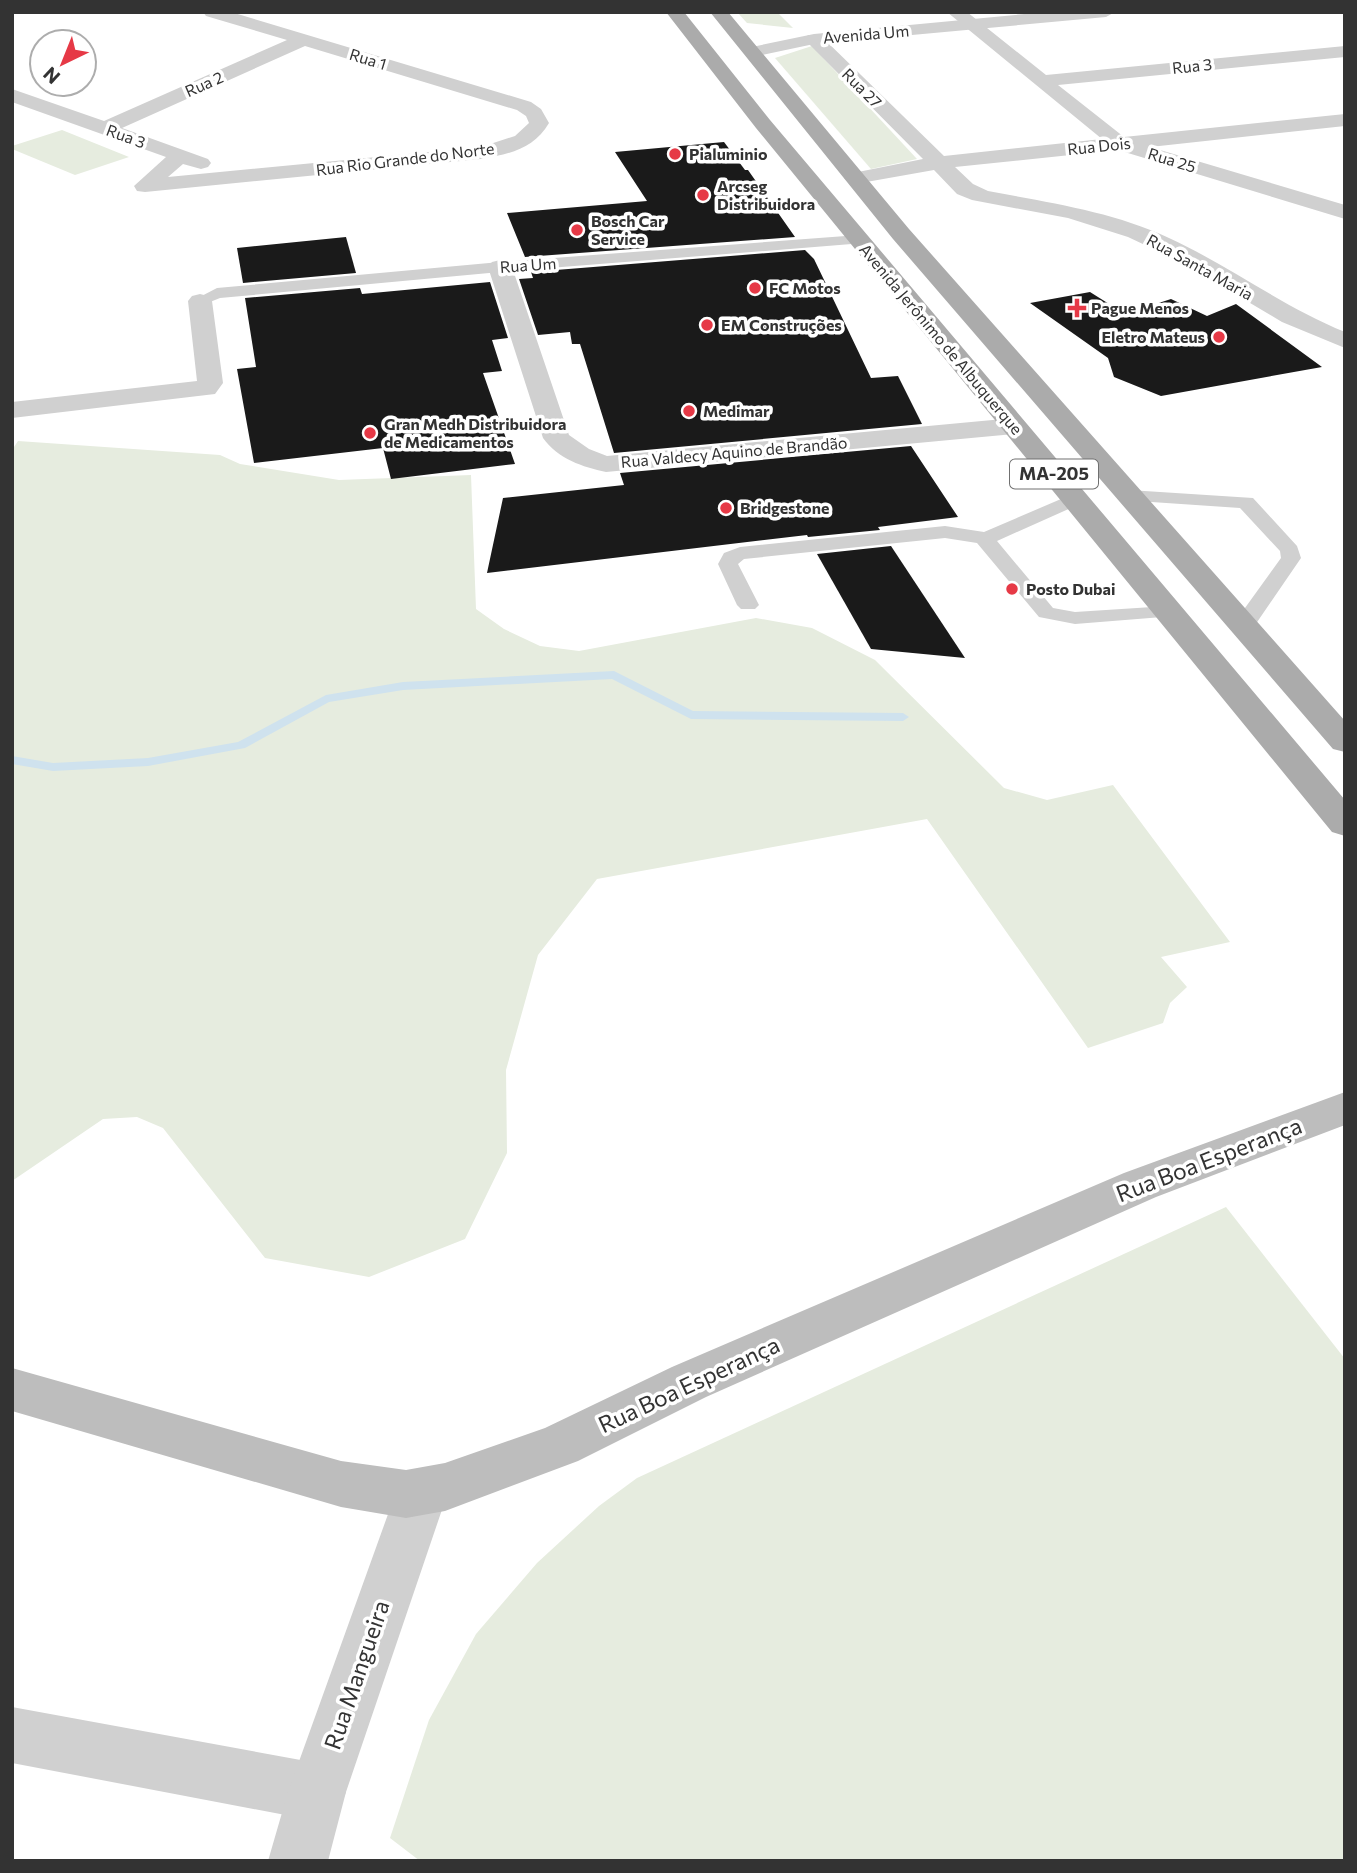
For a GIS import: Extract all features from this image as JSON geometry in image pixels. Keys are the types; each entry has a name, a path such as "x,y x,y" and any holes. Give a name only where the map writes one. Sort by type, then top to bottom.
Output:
{"main road":[{"name":"Avenida Jerônimo de Albuquerque","path":"675,12 859,240 1345,824"},
{"path":"693,12 723,46 738,52 753,52"},
{"name":"Avenida Jerônimo de Albuquerque","path":"719,12 855,178 1345,742"},
{"name":"Rua Boa Esperança","path":"12,1389 341,1484 406,1494 445,1488 560,1445 689,1382 1140,1185 1345,1108"}],"street":[{"name":"Rua 1","path":"212,12 524,106"},
{"name":"Avenida Um","path":"732,26 807,32 1045,12"},
{"name":"Avenida Um","path":"964,19 1106,12"},
{"name":"Rua 25","path":"964,19 1120,144 1345,212"},
{"name":"Avenida Um","path":"753,52 807,32"},
{"name":"Rua 27","path":"807,32 937,163"},
{"name":"Rua 2","path":"104,128 303,40"},
{"name":"Rua 3","path":"1040,81 1345,51"},
{"name":"Rua 3","path":"12,95 239,177"},
{"name":"Rua Rio Grande do Norte","path":"239,177 494,150 521,141 536,129 538,118 524,106"},
{"name":"Rua Dois","path":"855,178 937,163 1345,120"},
{"path":"1322,123 1345,129"},
{"path":"180,156 145,186 239,177"},
{"name":"Rua Santa Maria","path":"937,163 965,189 982,197 1063,210 1135,232 1171,248 1279,311 1345,341"},
{"name":"Rua Valdecy Aquino de Brandão","path":"500,267 557,438 571,451 587,459 606,464 1014,426"},
{"path":"12,410 206,388 210,383 200,301"},
{"name":"Rua Mangueira","path":"298,1861 317,1792 422,1492"},
{"path":"12,1735 317,1792"}],"lane":[{"name":"Rua Um","path":"200,301 217,293 500,267 859,240"},
{"path":"1129,496 1241,500 1250,505 1290,550 1291,558 1243,626"},
{"path":"748,605 728,564 731,557 740,553 945,532 987,538 1074,499"},
{"path":"987,538 986,542 1046,613 1075,618 1168,612"}],"shaded area":[{"path":"737,12 777,12 793,28 747,23"},
{"path":"812,46 917,159 871,169 775,58"},
{"path":"62,130 129,157 75,175 12,149 12,146"},
{"path":"18,441 220,455 240,464 339,480 471,475 476,609 504,629 540,646 579,651 756,618 812,628 875,660 1004,788 1047,800 1113,785 1230,942 1161,957 1187,987 1170,1003 1163,1023 1088,1048 927,819 597,879 538,955 506,1070 507,1153 465,1239 369,1277 265,1258 163,1128 137,1117 103,1119 12,1181 12,450"},
{"path":"1226,1207 1345,1359 1345,1861 420,1861 390,1838 429,1720 476,1634 537,1563 599,1506 637,1478"}],"building":[{"path":"724,142 745,170 748,170 795,237 525,257 507,213 647,201 615,152"},
{"path":"346,237 356,273 243,283 237,248"},
{"path":"805,250 814,259 871,378 898,376 922,424 614,453 580,344 572,344 570,332 538,335 519,279 533,278 531,272"},
{"path":"490,282 508,338 492,340 502,371 483,373 515,464 391,479 383,448 254,463 237,369 256,367 245,298 360,288 362,294"},
{"name":"Eletro Mateus","path":"1090,292 1125,314 1171,299 1207,316 1236,304 1322,367 1161,396 1114,377 1108,358 1030,303"},
{"name":"Bridgestone","path":"911,446 958,517 878,527 880,530 807,535 487,573 503,498 624,485 620,473"},
{"path":"891,546 965,658 871,649 817,554"}],"waterway":[{"path":"12,760 53,767 148,762 241,745 326,699 403,686 614,675 691,715 903,717"}],"place":[{"name":"Pialuminio","path":"675,154"},
{"name":"Arcseg Distribuidora","path":"703,195"},
{"name":"Bosch Car Service","path":"577,230"},
{"name":"FC Motos","path":"755,288"},
{"name":"Pague Menos","path":"1077,308"},
{"name":"EM Construções","path":"707,325"},
{"name":"Eletro Mateus","path":"1219,337"},
{"name":"Medimar","path":"689,411"},
{"name":"Gran Medh Distribuidora de Medicamentos","path":"370,433"},
{"name":"Bridgestone","path":"726,508"},
{"name":"Posto Dubai","path":"1012,589"}]}
